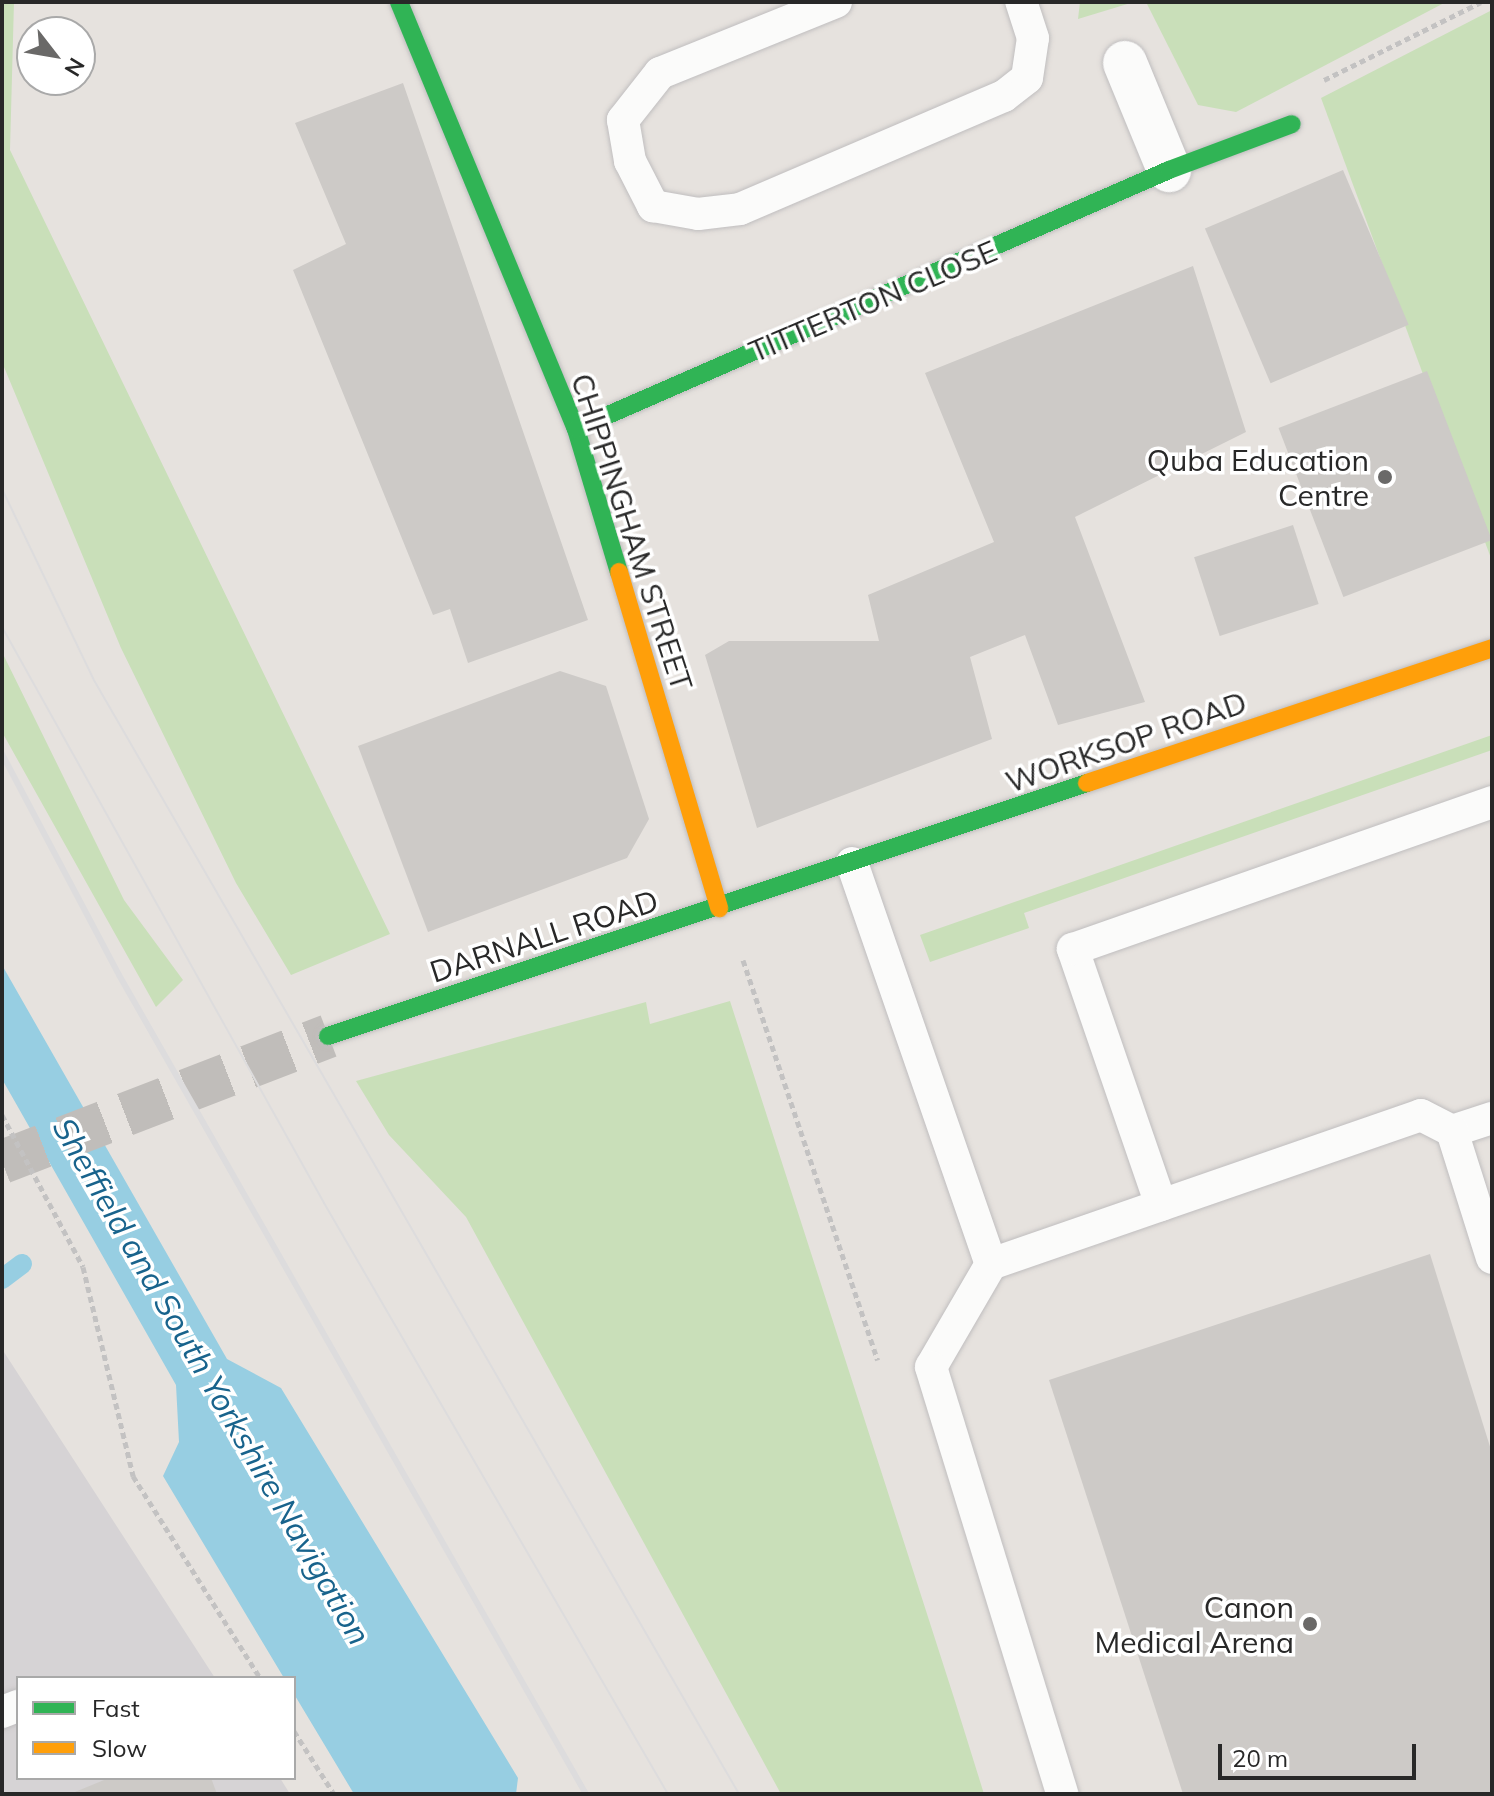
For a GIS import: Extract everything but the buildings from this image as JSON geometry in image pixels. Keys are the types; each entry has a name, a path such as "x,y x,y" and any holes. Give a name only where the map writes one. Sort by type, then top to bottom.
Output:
{"street":[{"name":"CHIPPINGHAM STREET","path":"399,2 576,429 719,908"},
{"path":"1125,63 1169,170"},
{"name":"TITTERTON CLOSE","path":"576,429 1169,170 1292,124"},
{"name":"WORKSOP ROAD","path":"777,887 1492,648"},
{"name":"DARNALL ROAD","path":"328,1036 777,887"}],"lane":[{"path":"836,2 660,73 623,120 630,161 653,206 698,214 740,209 1004,96 1027,78 1033,38 1021,2"},
{"path":"1161,1205 1073,949 1492,802"},
{"path":"852,863 991,1264"},
{"path":"1062,1794 931,1367 991,1264 1421,1115 1452,1131 1492,1258"},
{"path":"1452,1131 1492,1118"}],"path":[{"path":"1292,124 1282,101 1481,2"},
{"path":"719,908 880,1365"},
{"path":"2,1115 83,1267 133,1476 259,1676"},
{"path":"296,1734 334,1794"}],"shaded area":[{"path":"2,1349 214,1676 16,1676 16,1780 281,1780 290,1794 2,1794"}],"green space":[{"path":"2,2 14,2 10,150 390,934 291,975 236,883 121,648 4,367"},
{"path":"1080,2 1134,2 1078,19"},
{"path":"1146,2 1446,2 1236,112 1198,105"},
{"path":"1492,10 1492,561 1321,98"},
{"path":"2,652 124,900 183,980 156,1007 2,732"},
{"path":"1492,735 1492,750 1024,913 1029,928 930,962 920,935"},
{"path":"730,1001 984,1794 781,1794 466,1217 389,1135 356,1081 646,1002 650,1024"}],"water":[{"name":"Sheffield and South Yorkshire Navigation","path":"2,965 227,1359 281,1388 518,1778 516,1794 354,1794 296,1697 296,1676 283,1676 163,1476 179,1442 176,1385 2,1079"}],"waterway":[{"path":"2,1279 22,1264"}],"tunnel":[{"path":"2,1162 328,1036"}],"tram line":[{"path":"2,489 95,682 739,1794"},
{"path":"2,627 324,1203 668,1794"}],"railway":[{"path":"2,754 119,975 586,1794"}],"traffic: fast":[{"path":"399,2 576,429 619,572"},
{"path":"576,429 1169,170 1292,124"},
{"path":"328,1036 1087,783"}],"traffic: slow":[{"path":"619,572 719,908"},
{"path":"1087,783 1492,648"}],"place":[{"name":"Quba Education Centre","path":"1385,477"},
{"name":"Canon Medical Arena","path":"1310,1624"}]}
